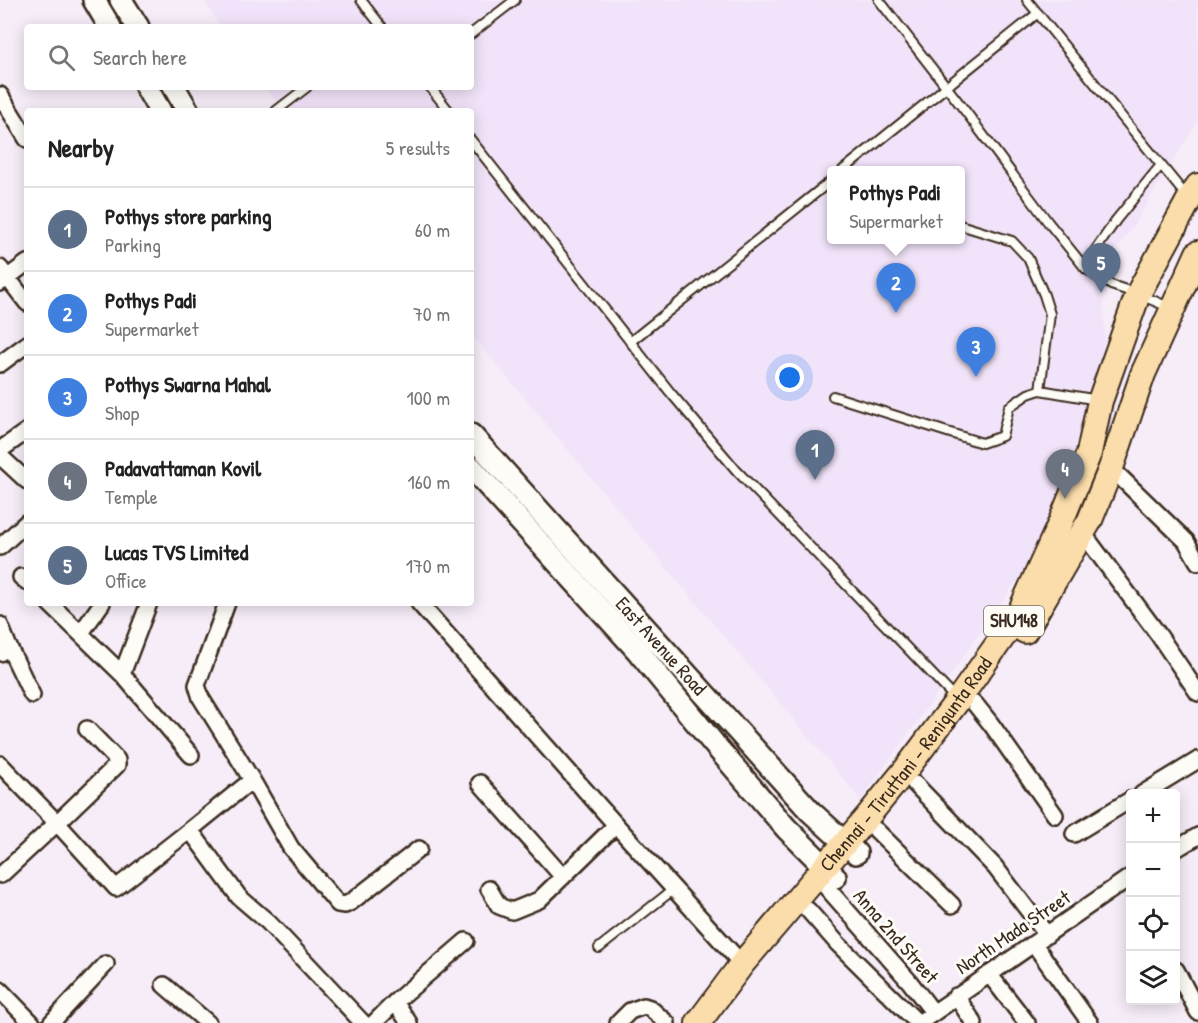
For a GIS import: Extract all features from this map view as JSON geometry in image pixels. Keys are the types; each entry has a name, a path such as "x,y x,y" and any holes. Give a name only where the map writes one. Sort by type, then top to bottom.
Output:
{"main road":[{"path":"94,0 108,24"},
{"path":"122,0 136,24"},
{"path":"148,90 158,108"},
{"path":"176,90 186,108"},
{"name":"Chennai - Tiruttani - Renigunta Road","path":"850,848 876,830 915,784 1019,614 1089,453 1100,401 1138,294 1193,193"},
{"name":"Chennai - Tiruttani - Renigunta Road","path":"716,1023 808,910 829,877 908,768 1032,622 1090,520 1111,468 1143,374 1198,253"},
{"name":"East Avenue Road","path":"474,438 810,812 850,848"},
{"name":"East Avenue Road","path":"474,470 638,651 714,744 829,877"},
{"name":"Chennai - Tiruttani - Renigunta Road","path":"698,1023 742,964 829,877"}],"street":[{"path":"0,95 24,134"},
{"path":"24,265 2,276 24,300"},
{"path":"0,364 24,346"},
{"path":"0,450 24,433"},
{"path":"0,456 24,478"},
{"path":"1111,468 1192,537 1198,562"},
{"path":"0,547 24,525"},
{"path":"1083,533 1158,634 1198,693"},
{"path":"52,606 122,674 191,755"},
{"path":"81,633 100,606"},
{"path":"122,674 147,606"},
{"path":"226,606 197,685 201,698 291,848 338,904 345,905 351,903 419,849"},
{"path":"422,606 742,964"},
{"path":"0,625 4,649 32,695"},
{"path":"966,702 991,724 1055,815"},
{"path":"1,875 117,765 117,760 87,729"},
{"path":"1150,789 1198,760"},
{"path":"0,764 116,888 252,780"},
{"path":"480,783 563,876"},
{"path":"915,784 995,867 1090,1023"},
{"path":"1074,834 1126,803"},
{"path":"489,889 499,906 512,911 539,900 616,825"},
{"path":"876,830 952,905"},
{"path":"190,831 238,897 268,922 363,1023"},
{"path":"1180,847 1198,836"},
{"name":"Anna 2nd Street","path":"829,877 933,1012"},
{"name":"North Mada Street","path":"919,1023 1126,882"},
{"path":"808,910 838,944 919,1023"},
{"path":"374,1023 466,941"},
{"path":"51,1023 106,964"},
{"path":"989,974 1027,1023"},
{"path":"1180,978 1198,1012"},
{"path":"164,985 208,1023"},
{"path":"0,990 32,1023"},
{"path":"956,996 974,1023"},
{"path":"395,1002 410,1023"},
{"path":"618,1023 630,1011 644,1006 650,1008 667,1023"}],"lane":[{"path":"361,0 380,24"},
{"path":"474,32 515,0"},
{"path":"879,0 1084,267 1111,285 1172,309"},
{"path":"1027,0 1161,165 1193,193"},
{"path":"849,166 1038,13"},
{"path":"280,108 303,90"},
{"path":"432,90 447,108"},
{"path":"474,144 630,342 737,471 966,702"},
{"path":"1084,267 1116,220 1161,165"},
{"path":"630,342 827,183"},
{"path":"965,227 1012,241 1028,258 1050,314 1040,390"},
{"path":"833,396 982,442 1002,436 1009,407 1028,394 1040,390 1100,401"},
{"path":"599,948 674,889"}],"shaded area":[{"path":"204,0 1198,0 1198,121 1130,231 1102,269 1105,341 1051,533 861,800 474,338 474,108 282,108 266,90 474,90 474,24 218,24"}],"place":[{"name":"Lucas TVS Limited","path":"1101,293"},
{"name":"Pothys Padi","path":"896,313"},
{"name":"Pothys Swarna Mahal","path":"976,377"},
{"name":"Pothys store parking","path":"815,480"},
{"name":"Padavattaman Kovil","path":"1065,499"}]}
